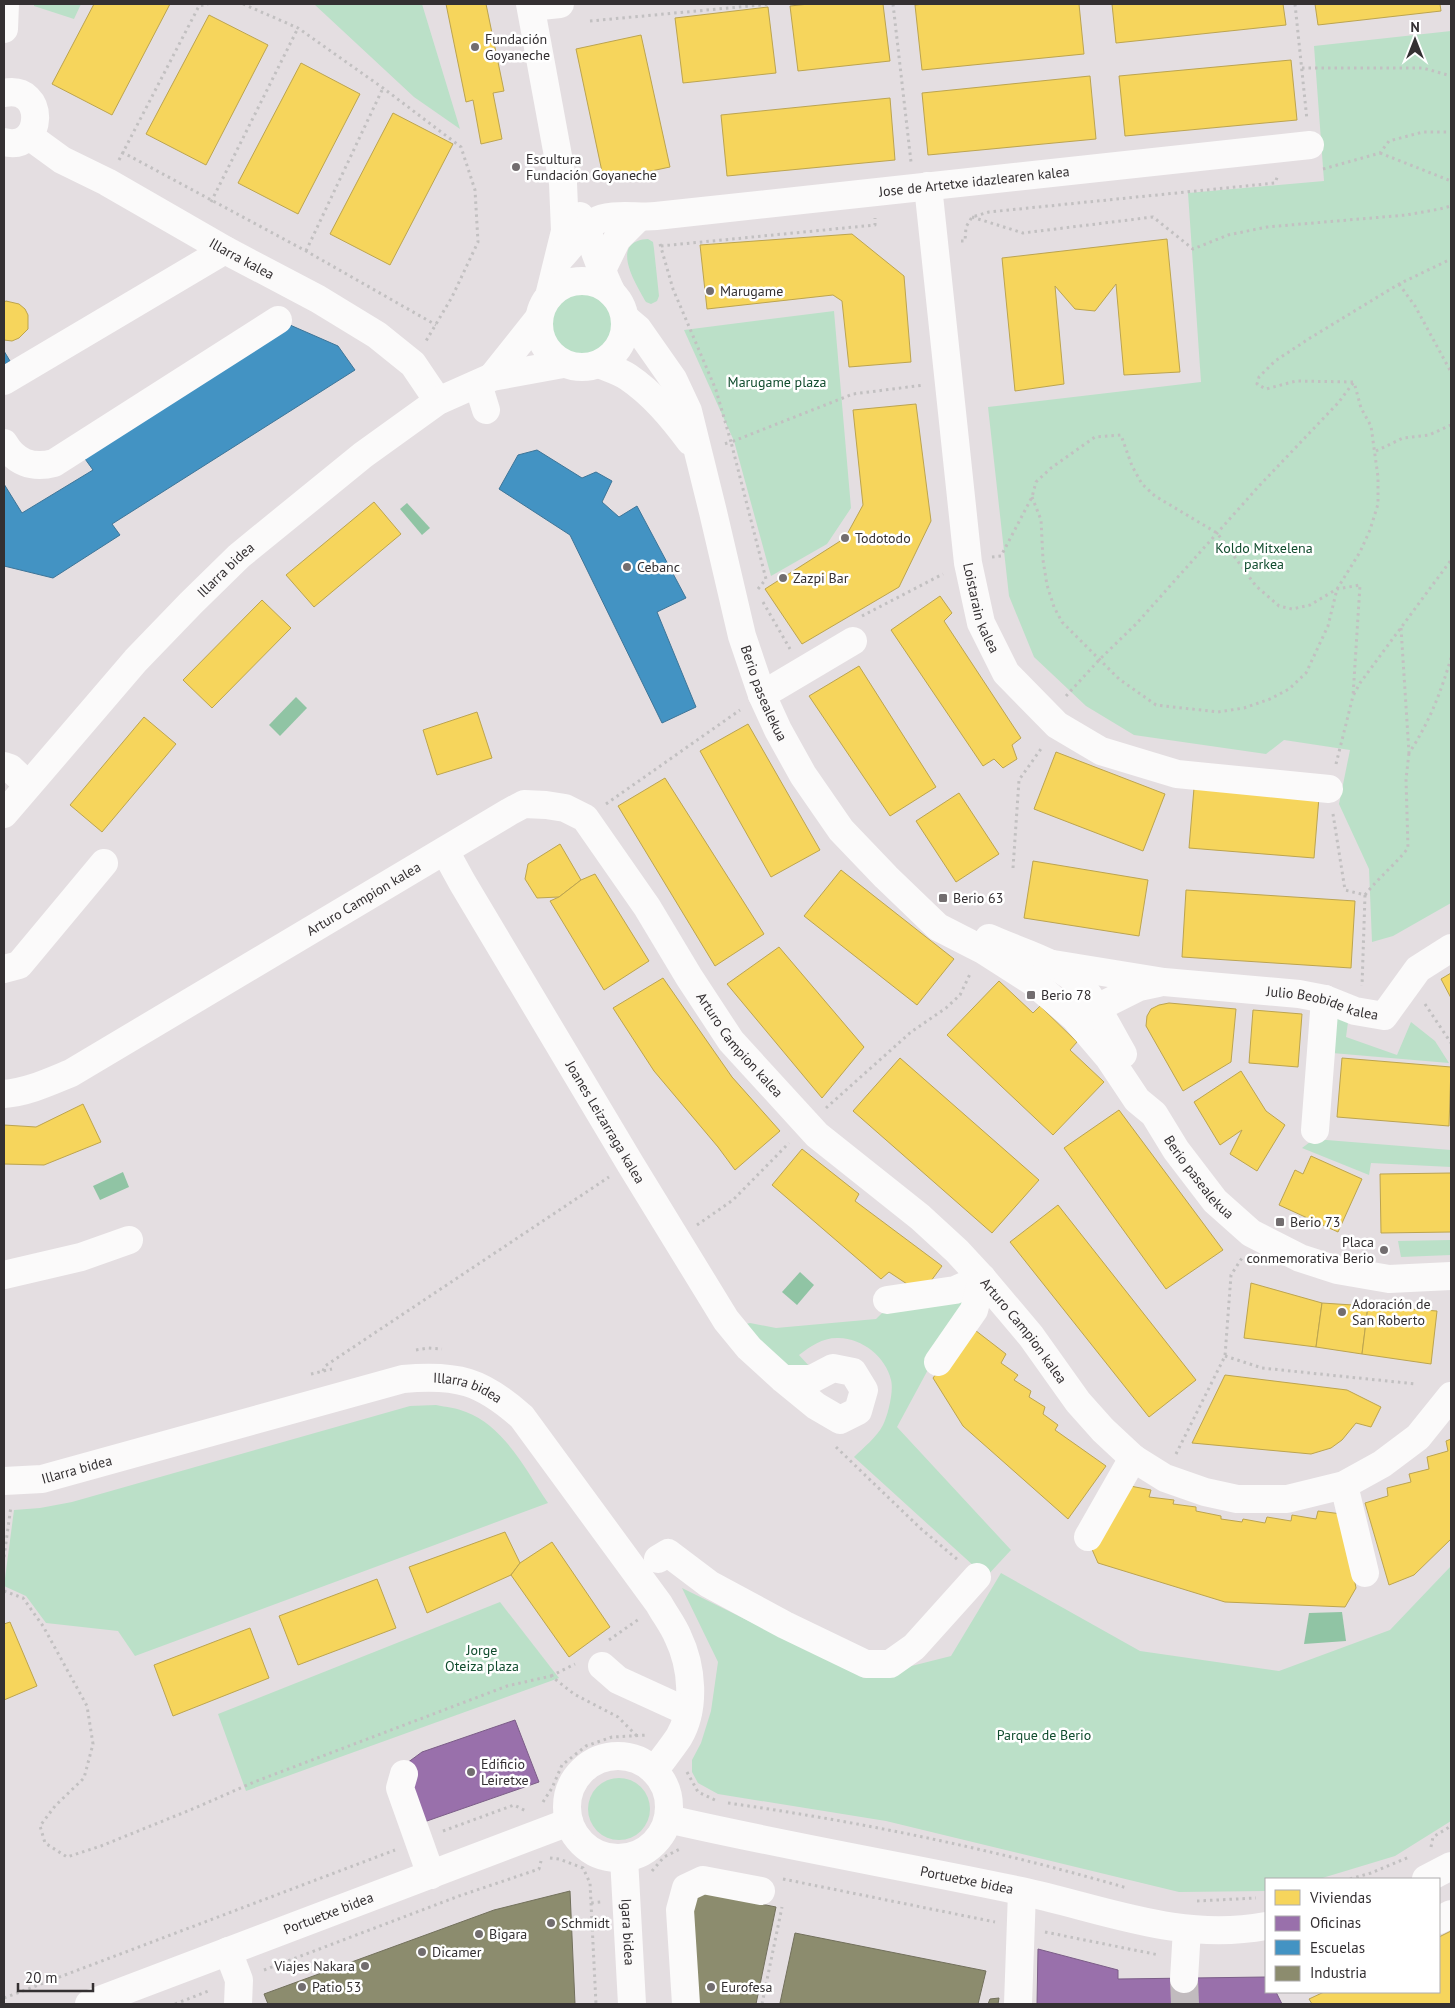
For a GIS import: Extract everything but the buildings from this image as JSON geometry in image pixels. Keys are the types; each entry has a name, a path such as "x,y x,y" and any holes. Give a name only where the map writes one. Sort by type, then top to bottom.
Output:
{"street":[{"path":"4,29 5,4"},
{"path":"560,4 530,5 563,184 565,231 539,332 544,345 552,356 563,364 575,367 588,367 599,364 611,356 620,346 625,332 625,318 620,304 607,282 587,229 563,184"},
{"path":"4,93 18,93 26,97 32,104 35,112 34,128 16,139"},
{"name":"Illarra kalea","path":"16,139 107,182 225,250 318,299 377,335 412,364 438,401"},
{"name":"Jose de Artetxe idazlearen kalea","path":"559,260 594,222 602,219 638,218 1310,145"},
{"name":"Loistarain kalea","path":"928,186 968,563 981,623 1006,673 1057,725 1100,751 1177,774 1329,789"},
{"path":"607,282 617,239 638,218"},
{"path":"4,380 225,250"},
{"path":"544,307 560,287 573,282 587,281 600,285 607,282"},
{"name":"Illarra bidea","path":"485,380 544,307"},
{"name":"Berio pasealekua","path":"625,318 638,329 673,379 688,411 742,636 762,695 778,730 803,775 841,830 938,927 983,950 1033,982 1060,1005 1094,1040 1137,1100 1154,1114 1176,1150 1215,1201 1251,1233 1300,1258 1337,1270 1389,1279 1451,1276"},
{"path":"4,443 9,452 24,463 41,467 54,464 278,320"},
{"name":"Illarra bidea","path":"4,814 136,660 239,556 364,455 438,401 485,380 563,364"},
{"name":"Berio pasealekua","path":"599,364 626,376 650,395 674,419 696,450"},
{"path":"485,380 486,410"},
{"path":"762,695 854,630"},
{"path":"4,766 10,768 28,785"},
{"name":"Arturo Campion kalea","path":"4,1094 27,1090 71,1073 317,925 524,804 565,808 585,818 647,907 689,977 731,1041 817,1135 920,1217 957,1251 1031,1336 1078,1402 1103,1430 1133,1458 1165,1478 1205,1492 1237,1499 1287,1499 1344,1485 1382,1464 1418,1437 1451,1396"},
{"name":"Joanes Leizarraga kalea","path":"445,851 467,891 676,1240 726,1320 750,1348 783,1379"},
{"path":"4,969 19,965 104,863"},
{"name":"Berio pasealekua","path":"908,897 927,902 985,937 1048,963 1082,987 1150,1094 1154,1114"},
{"name":"Julio Beobide kalea","path":"1164,982 1299,994 1325,999 1355,1010 1384,1016 1418,968 1451,948"},
{"name":"Berio pasealekua","path":"1048,963 1164,982"},
{"path":"1060,1005 1096,1008 1139,987 1164,982"},
{"path":"1314,1130 1325,999"},
{"path":"4,1275 81,1257 129,1240"},
{"path":"888,1300 955,1290 982,1278"},
{"path":"938,1362 974,1310 982,1278"},
{"name":"Illarra bidea","path":"7,1482 42,1480 403,1379 426,1377 451,1378 474,1385 500,1398 522,1417 659,1604 678,1637 685,1657 690,1684 688,1712 680,1736 654,1771"},
{"path":"1088,1537 1133,1458"},
{"path":"1344,1485 1366,1574"},
{"path":"658,1559 668,1553 709,1584 785,1625 866,1664 890,1664 914,1647 977,1577"},
{"path":"602,1666 618,1680 688,1712"},
{"path":"624,1757 640,1761 654,1771 664,1785 669,1802 668,1819 662,1834 652,1846 639,1854 624,1858 610,1858 596,1854 584,1846 575,1835 569,1822 567,1805 570,1789 579,1775 591,1764 607,1758 624,1757"},
{"path":"404,1774 400,1788 431,1874"},
{"name":"Portuetxe bidea","path":"668,1819 1022,1892 1125,1918 1187,1930 1265,1926"},
{"name":"Portuetxe bidea","path":"89,2004 125,1998 228,1951 431,1874 532,1824 569,1822"},
{"name":"Igara bidea","path":"624,1858 632,2004"},
{"path":"1428,1878 1451,1866"},
{"path":"686,2004 680,1910 686,1888 702,1880 772,1885"},
{"path":"1018,2004 1022,1892"},
{"path":"1185,1969 1187,1930"},
{"path":"228,1951 239,1992 255,1999 257,2004"}],"path":[{"path":"107,182 199,6 208,4"},
{"path":"243,4 298,28 383,88 461,147 475,190 478,242 452,297 412,364"},
{"path":"590,21 772,4"},
{"path":"893,4 911,165"},
{"path":"1295,4 1313,170 1329,168 1380,153 1451,181"},
{"path":"211,202 298,28"},
{"path":"1302,68 1423,68 1451,76"},
{"path":"306,251 383,88"},
{"path":"1380,153 1389,141 1423,132 1451,132"},
{"path":"122,152 211,202 306,251 436,325"},
{"path":"956,241 965,241 966,227 972,217 999,211 1275,183 1277,176 1286,174"},
{"path":"972,217 1023,233 1153,217 1193,249 1228,235 1267,227 1406,214 1440,210 1451,206"},
{"path":"756,591 766,579 731,442 716,390 673,289 660,246 875,226 875,216"},
{"path":"1354,382 1296,381 1266,389 1257,384 1259,377 1275,361 1310,338 1398,284 1451,259"},
{"path":"1398,284 1415,306 1451,372"},
{"path":"1032,497 1041,520 1043,560 1047,585 1054,607 1062,622 1119,679 1156,705 1218,712 1244,708 1270,699 1289,688 1306,673 1328,626 1337,589 1360,552 1370,530 1378,504 1376,451 1371,426 1362,408 1354,382"},
{"path":"1064,702 1065,697 1099,660 1137,624 1259,486 1338,403 1354,382"},
{"path":"696,450 731,442 853,394 927,385"},
{"path":"1376,451 1404,438 1429,435 1451,425"},
{"path":"986,558 1001,556 1032,497 1036,482 1095,438 1121,435 1132,466 1142,484 1155,496 1217,533 1256,586 1279,606 1292,609 1310,604 1337,589 1360,585 1353,696 1329,789 1345,890 1364,895"},
{"path":"1353,696 1360,683 1451,560"},
{"path":"854,630 947,572"},
{"path":"760,598 793,653"},
{"path":"1355,1010 1362,986 1364,895 1408,848 1406,779 1409,753 1401,627"},
{"path":"1409,753 1422,734 1437,701 1451,658"},
{"path":"585,818 762,695"},
{"path":"1013,868 1019,780 1046,743"},
{"path":"676,1240 733,1200 808,1124 911,1032 946,1008 960,995 974,967"},
{"path":"1384,1016 1425,1004 1451,1042"},
{"path":"323,1371 325,1366 616,1173"},
{"path":"1165,1478 1225,1356 1231,1275 1244,1256"},
{"path":"410,1351 428,1348 446,1350"},
{"path":"1225,1356 1262,1368 1416,1384"},
{"path":"304,1377 340,1367"},
{"path":"4,1557 12,1503 7,1482"},
{"path":"4,1591 23,1598 43,1626 87,1706 93,1744 84,1778 55,1806 40,1826 45,1843 67,1857 101,1846 254,1782 498,1689 551,1676 574,1694 618,1717 638,1736"},
{"path":"4,1998 514,1805 532,1824 552,1788 562,1765 586,1746 612,1737 650,1735"},
{"path":"686,1768 687,1776 698,1792 718,1802"},
{"path":"727,1803 809,1814 997,1854 1131,1889"},
{"path":"1422,1851 1431,1848 1433,1837 1451,1826"},
{"path":"646,1878 664,1857 680,1849 689,1851"},
{"path":"1354,1878 1371,1873 1414,1855"},
{"path":"175,2004 239,1992 458,1896 538,1870 542,1858 559,1858 583,1868 590,1883 596,2004"},
{"path":"772,1885 1020,1927 1185,1969"},
{"path":"762,2004 785,1896 772,1885"},
{"path":"1194,1901 1257,1898"},
{"path":"591,1903 626,1902"}],"green space":[{"path":"34,4 81,4 74,19 34,6"},
{"path":"314,4 422,4 460,129 414,97"},
{"name":"Koldo Mitxelena parkea","path":"1451,31 1451,903 1393,936 1372,942 1369,869 1339,804 1350,750 1284,740 1266,754 1134,735 1086,706 1034,657 1009,596 988,407 1201,382 1188,193 1324,181 1314,46"},
{"path":"648,239 653,242 659,296 657,301 651,304 646,302 636,285 628,264 627,255 629,247 636,242"},
{"path":"576,294 588,294 599,299 607,307 612,318 610,336 599,349 588,354 576,354 565,349 557,341 552,330 552,318 557,307 565,299"},
{"name":"Marugame plaza","path":"834,311 851,508 827,544 771,576 734,441 684,330"},
{"path":"1334,1016 1348,1022 1346,1037 1397,1055 1411,1022 1435,1041 1449,1063 1332,1053"},
{"path":"1314,1139 1451,1150 1451,1167 1371,1163 1369,1175 1302,1148"},
{"path":"1451,1240 1451,1255 1401,1257 1398,1241"},
{"path":"961,1299 966,1306 937,1353 897,1427 1011,1550 986,1577 854,1457 874,1438 885,1421 889,1409 892,1390 891,1380 878,1356 855,1341 832,1338 817,1343 799,1355 810,1367 786,1368 742,1325 750,1323 776,1328 876,1319 883,1312"},
{"path":"436,1405 466,1412 492,1427 513,1450 548,1503 135,1656 118,1631 46,1623 26,1596 4,1586 14,1510 40,1508 72,1502 410,1406"},
{"name":"Parque de Berio","path":"1451,1566 1451,1821 1395,1856 1322,1878 1265,1878 1265,1891 1179,1892 886,1821 718,1794 698,1783 692,1772 692,1760 701,1743 711,1711 718,1662 682,1588 864,1678 951,1656 1001,1573 1140,1651 1279,1671 1390,1630"},
{"name":"Jorge Oteiza plaza","path":"500,1602 559,1678 246,1791 218,1714"},
{"path":"613,1778 625,1778 641,1787 648,1797 650,1809 648,1821 641,1831 625,1840 613,1840 602,1835 593,1826 588,1815 588,1803 593,1792 602,1783"}],"shaded area":[{"path":"407,503 430,528 422,535 400,509"},
{"path":"296,697 307,708 280,736 269,725"},
{"path":"123,1172 129,1187 100,1200 93,1186"},
{"path":"800,1272 814,1285 797,1305 782,1292"},
{"path":"1342,1612 1346,1641 1304,1644 1309,1613"}],"tunnel":[{"path":"1184,1979 1185,2004"}],"place":[{"name":"Fundación Goyaneche","path":"475,47"},
{"name":"Escultura Fundación Goyaneche","path":"516,167"},
{"name":"Marugame","path":"710,291"},
{"name":"Todotodo","path":"845,538"},
{"name":"Cebanc","path":"627,567"},
{"name":"Zazpi Bar","path":"783,578"},
{"name":"Berio 63","path":"943,898"},
{"name":"Berio 78","path":"1031,995"},
{"name":"Berio 73","path":"1280,1222"},
{"name":"Placa conmemorativa Berio","path":"1384,1250"},
{"name":"Adoración de San Roberto","path":"1342,1312"},
{"name":"Edificio Leiretxe","path":"471,1772"},
{"name":"Schmidt","path":"551,1923"},
{"name":"Bigara","path":"479,1934"},
{"name":"Dicamer","path":"422,1952"},
{"name":"Viajes Nakara","path":"365,1966"},
{"name":"Patio 53","path":"302,1987"},
{"name":"Eurofesa","path":"711,1987"}]}
